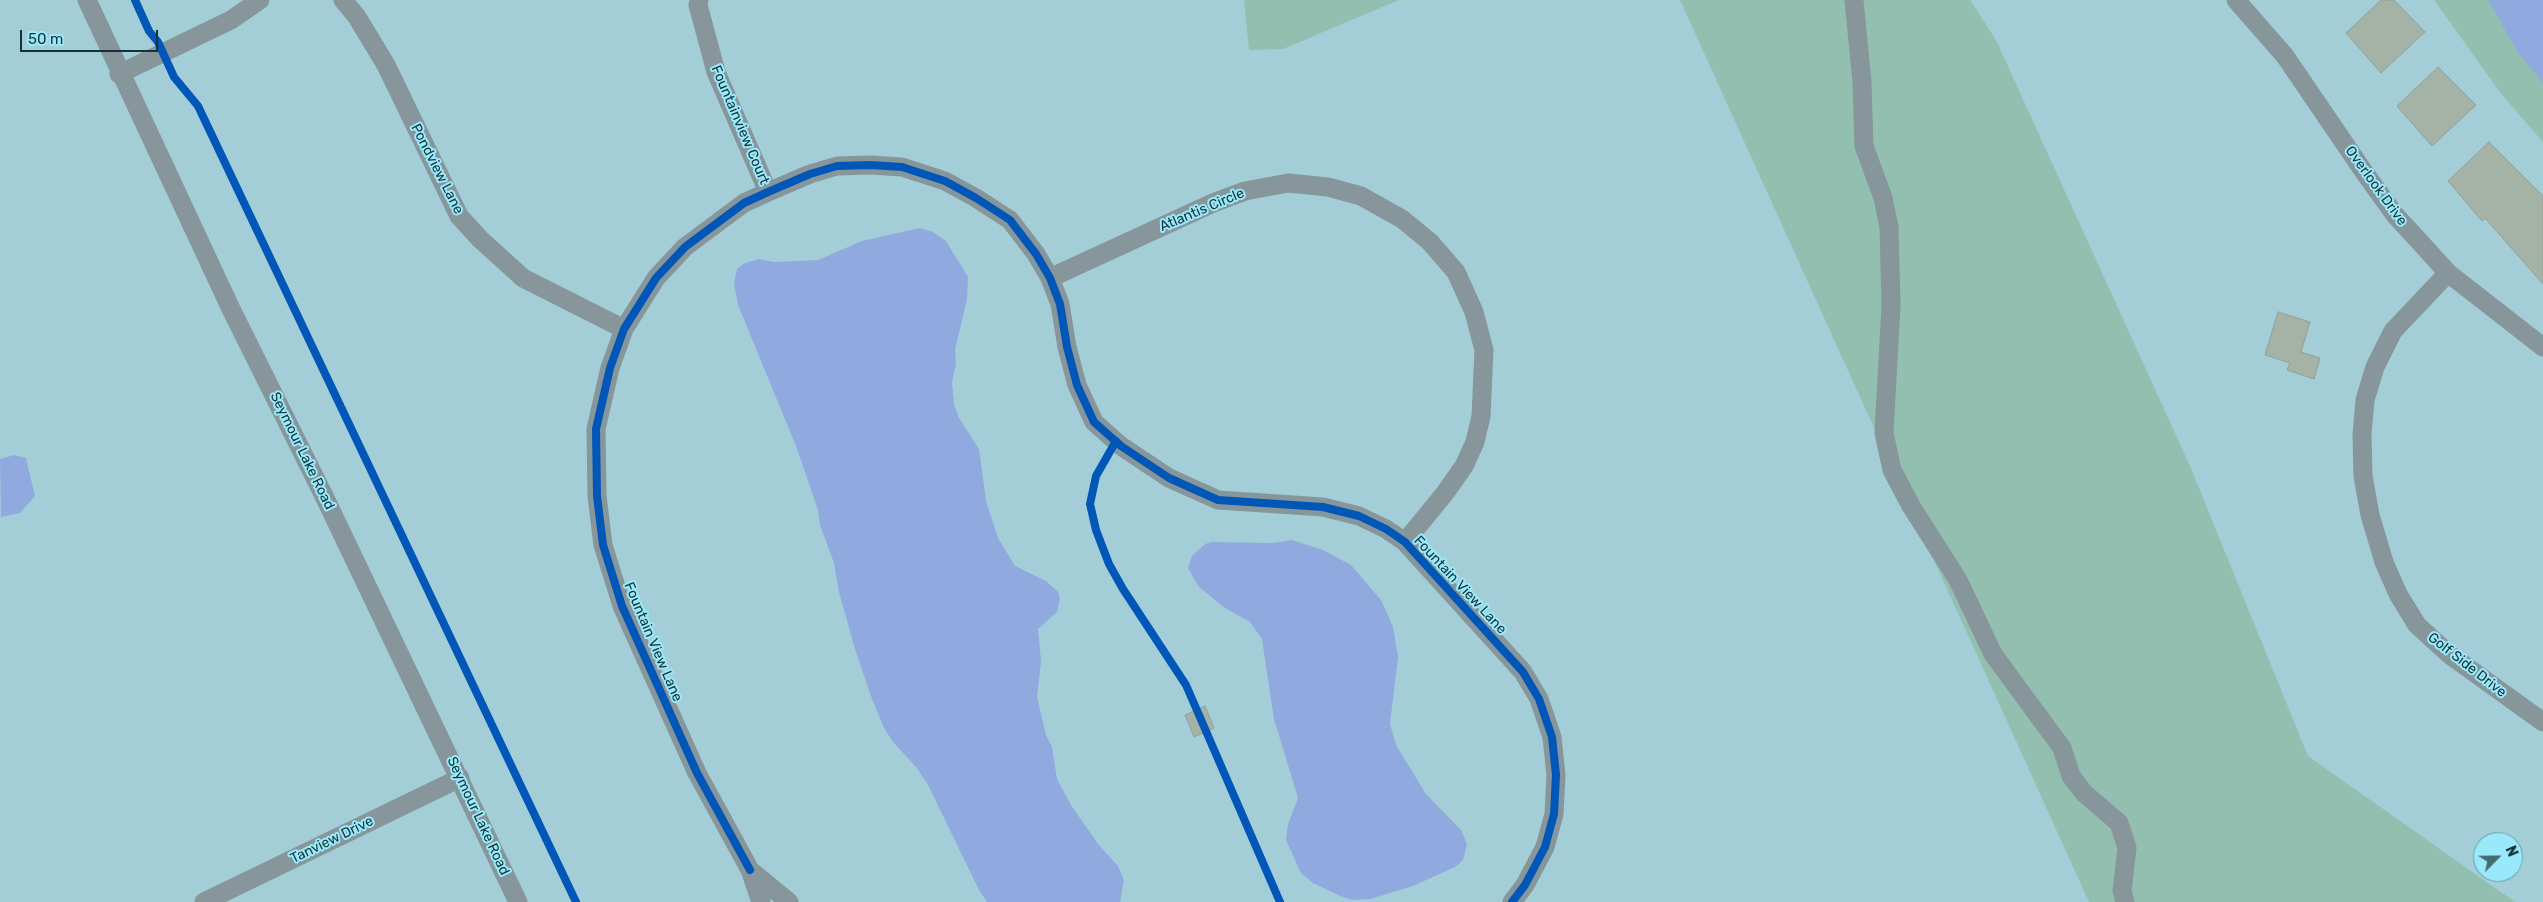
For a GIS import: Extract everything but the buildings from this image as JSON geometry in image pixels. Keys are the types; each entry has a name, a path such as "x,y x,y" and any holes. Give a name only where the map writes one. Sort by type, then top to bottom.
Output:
{"street":[{"name":"Seymour Lake Road","path":"86,0 119,74 231,309 460,778 518,902"},
{"path":"119,74 231,20 260,0"},
{"name":"Pondview Lane","path":"343,0 357,17 386,64 459,216 480,239 523,278 624,329"},
{"name":"Fountainview Court","path":"699,0 698,5 716,72 768,192"},
{"path":"1854,0 1862,82 1864,146 1883,198 1889,228 1891,305 1884,433 1892,470 1911,506 1958,580 1993,654 2062,748 2071,776 2084,793 2119,823 2127,848 2122,891 2125,902"},
{"name":"Overlook Drive","path":"2236,0 2280,50 2305,83 2395,215 2448,273 2543,347"},
{"name":"Fountain View Lane","path":"761,902 750,870 697,774 622,606 603,545 596,496 596,430 610,368 624,329 656,278 685,247 744,203 810,174 838,166 902,168 945,181 1010,220 1036,254 1050,278 1060,304 1066,347 1077,385 1094,422 1121,446 1170,478 1218,500 1323,507 1359,516 1386,529 1405,542 1523,672 1539,699 1552,737 1556,775 1554,814 1545,847 1525,885 1512,902"},
{"name":"Atlantis Circle","path":"1050,278 1213,203 1245,191 1288,183 1328,187 1361,196 1402,219 1430,242 1456,272 1474,312 1484,350 1481,416 1475,442 1464,466 1405,542"},
{"name":"Golf Side Drive","path":"2448,273 2393,331 2375,366 2365,400 2362,434 2363,476 2370,515 2384,562 2398,594 2417,625 2450,655 2543,722"},
{"name":"Tanview Drive","path":"204,902 460,778"},
{"name":"Fountain View Lane","path":"750,870 789,902"}],"green space":[{"path":"1244,0 1399,0 1283,49 1249,50"},
{"path":"1680,0 1970,0 1996,40 2190,466 2308,756 2473,872 2473,882 2487,882 2515,902 2089,902"},
{"path":"2434,0 2543,0 2543,142 2502,95"}],"water":[{"path":"2488,0 2543,0 2543,83 2517,51"},
{"path":"920,228 933,232 946,241 968,277 967,299 955,350 956,364 952,382 954,404 959,418 979,449 986,501 998,538 1015,566 1046,581 1058,592 1060,598 1057,612 1038,629 1041,661 1037,697 1046,735 1052,747 1057,779 1071,805 1098,844 1118,866 1124,880 1120,902 987,902 979,890 928,785 916,767 893,742 884,728 872,699 855,649 839,592 834,563 820,525 818,510 796,446 738,305 734,283 737,269 743,264 758,259 774,262 818,260 862,241"},
{"path":"14,455 26,458 35,496 20,513 1,517 0,459"},
{"path":"1292,540 1323,550 1351,565 1381,600 1393,627 1398,657 1390,724 1396,745 1426,794 1461,830 1467,844 1463,860 1455,867 1413,886 1370,899 1353,900 1340,896 1313,883 1301,873 1286,840 1288,824 1298,798 1274,719 1262,639 1250,622 1225,608 1199,587 1188,568 1192,556 1205,544 1211,542 1272,543"}],"cycle path":[{"path":"135,0 149,31 158,42 174,77 198,106 576,902"},
{"path":"750,870 697,773 622,606 603,545 597,496 596,429 610,368 624,329 656,278 685,247 744,203 768,192 810,174 837,166 870,165 902,167 945,181 1010,220 1036,254 1050,278 1060,304 1067,347 1077,385 1094,422 1121,446 1169,478 1218,500 1323,507 1359,516 1386,529 1405,542 1523,672 1539,699 1552,737 1556,775 1554,814 1545,847 1525,885 1512,902"},
{"path":"1116,441 1096,476 1090,504 1096,530 1109,564 1123,589 1186,685 1280,902"}]}
